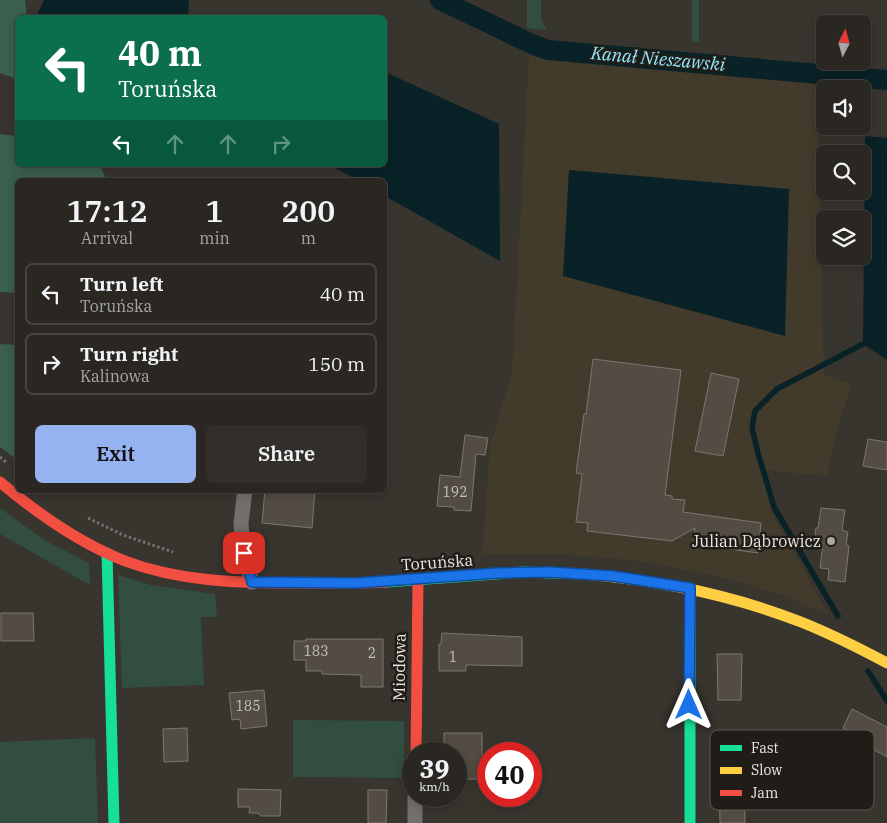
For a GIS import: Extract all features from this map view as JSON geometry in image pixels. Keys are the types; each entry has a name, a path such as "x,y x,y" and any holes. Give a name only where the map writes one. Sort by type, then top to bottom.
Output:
{"main road":[{"name":"Toruńska","path":"0,482 60,527 107,553 154,570 193,578 252,582 356,583 498,573 550,572 613,576 690,588 759,606 847,641 887,663"},
{"path":"107,553 114,823"},
{"name":"Miodowa","path":"416,742 418,580"},
{"path":"690,588 690,823"}],"street":[{"path":"246,493 241,524 244,553 252,582"},
{"path":"415,807 415,823"}],"shaded area":[{"path":"529,56 816,83 816,135 818,135 818,145 816,145 816,200 820,200 820,210 816,210 816,265 821,265 824,375 851,384 836,435 827,476 761,470 772,513 829,615 785,596 725,578 639,561 558,554 482,555 490,446 512,372"}],"green space":[{"path":"0,0 25,0 27,15 15,15 15,78 0,73"},
{"path":"527,0 541,0 541,20 547,30 527,28"},
{"path":"692,0 699,0 699,42 692,42"},
{"path":"0,134 15,136 15,167 100,167 106,178 15,178 15,293 0,292"},
{"path":"0,344 15,345 15,458 0,447"},
{"path":"0,508 44,540 89,563 90,585 0,534"},
{"path":"118,575 151,585 215,594 217,617 201,617 204,685 122,688"},
{"path":"293,720 404,721 402,778 293,777"},
{"path":"95,738 98,823 0,823 0,742"}],"water":[{"path":"44,0 189,0 188,15 37,15"},
{"path":"387,73 499,124 500,261 387,197 387,178 353,178 334,167 387,167"},
{"path":"865,136 887,138 887,360 863,344 864,265 871,265 871,210 864,210 864,200 871,200 871,145 865,145"},
{"path":"569,170 789,189 785,336 563,276"}],"building":[{"path":"593,359 681,370 665,495 672,496 672,499 685,500 683,512 761,523 758,553 693,544 695,528 672,541 587,531 588,523 576,522 582,474 576,473"},
{"path":"711,373 739,379 723,456 695,451"},
{"path":"465,435 488,438 485,455 476,454 471,511 437,506 440,475 460,477"},
{"path":"868,439 887,442 887,470 863,466"},
{"path":"265,493 315,493 312,528 262,523"},
{"path":"821,508 845,510 842,530 848,532 846,545 849,546 845,582 828,580 829,569 820,568 823,543 814,543"},
{"path":"1,613 33,613 34,641 1,641"},
{"path":"442,633 522,637 522,666 466,665 466,671 439,671 439,644 441,644"},
{"path":"306,639 383,639 383,687 361,687 361,675 322,674 322,671 306,671 306,660 294,660 294,641 306,641"},
{"path":"717,654 742,654 741,700 718,700"},
{"path":"264,690 267,726 241,729 240,719 232,720 229,693"},
{"path":"852,709 887,727 887,757 874,750 874,730 847,730 843,728"},
{"path":"187,728 188,761 164,762 163,729"},
{"path":"444,733 482,733 482,742 477,742 477,779 467,779 467,742 444,742"},
{"path":"238,789 281,790 280,816 261,816 258,813 249,813 250,807 238,807"},
{"path":"368,790 387,790 386,823 368,823"},
{"path":"720,810 745,810 745,823 720,823"}],"waterway":[{"name":"Kanał Nieszawski","path":"440,0 548,50 887,80"},
{"path":"838,616 774,507 752,428 755,411 777,389 863,344"},
{"path":"868,671 887,701"}],"traffic: fast":[{"path":"107,553 114,823"},
{"path":"386,582 523,572 583,574"},
{"path":"690,588 690,823"}],"traffic: slow":[{"path":"583,574 667,585 748,604 775,612 845,641 887,663"}],"traffic: jam":[{"path":"0,482 75,537 108,554 145,568 207,580 270,583 386,582"},
{"path":"416,742 418,580"}],"place":[{"name":"Julian Dąbrowicz","path":"831,541"}],"route":[{"path":"244,553 252,582 356,583 498,573 550,572 613,576 690,588 689,705"}]}
